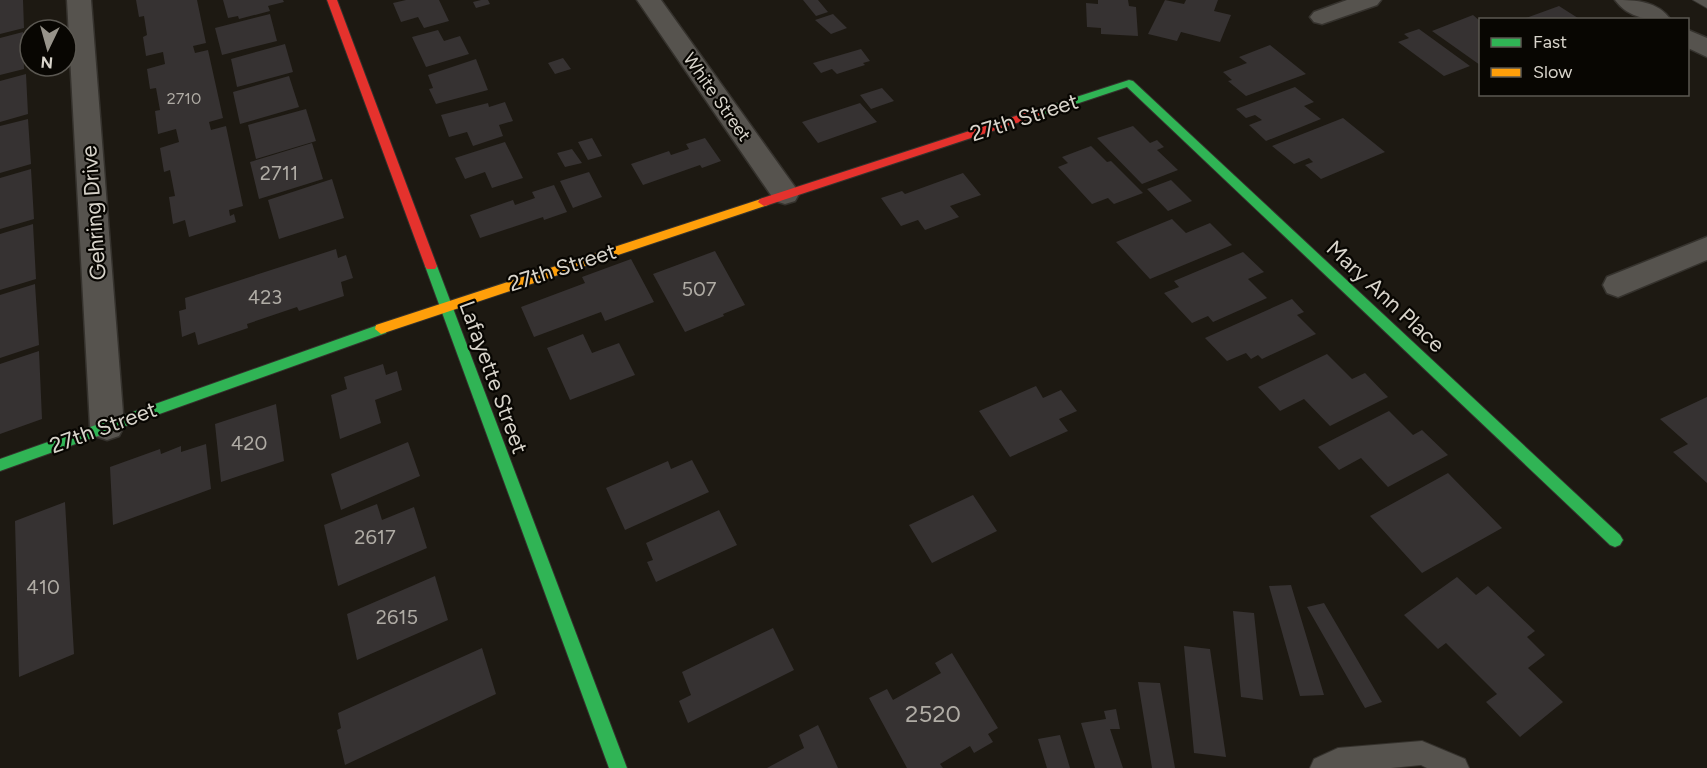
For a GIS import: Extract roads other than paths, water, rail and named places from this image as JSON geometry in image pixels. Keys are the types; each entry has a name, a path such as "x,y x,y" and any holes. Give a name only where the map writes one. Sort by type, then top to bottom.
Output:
{"street":[{"name":"Gehring Drive","path":"79,0 107,426"},
{"name":"Lafayette Street","path":"332,0 618,768"},
{"name":"White Street","path":"649,0 785,194"},
{"path":"1322,17 1370,0"},
{"path":"1627,0 1656,18"},
{"path":"1689,38 1707,49"},
{"name":"27th Street","path":"0,465 446,306 1129,83"},
{"name":"Mary Ann Place","path":"1129,83 1615,540"},
{"path":"1618,285 1707,248"}],"lane":[{"path":"1700,0 1707,4"},
{"path":"1323,768 1338,760 1422,753 1456,768"}]}
